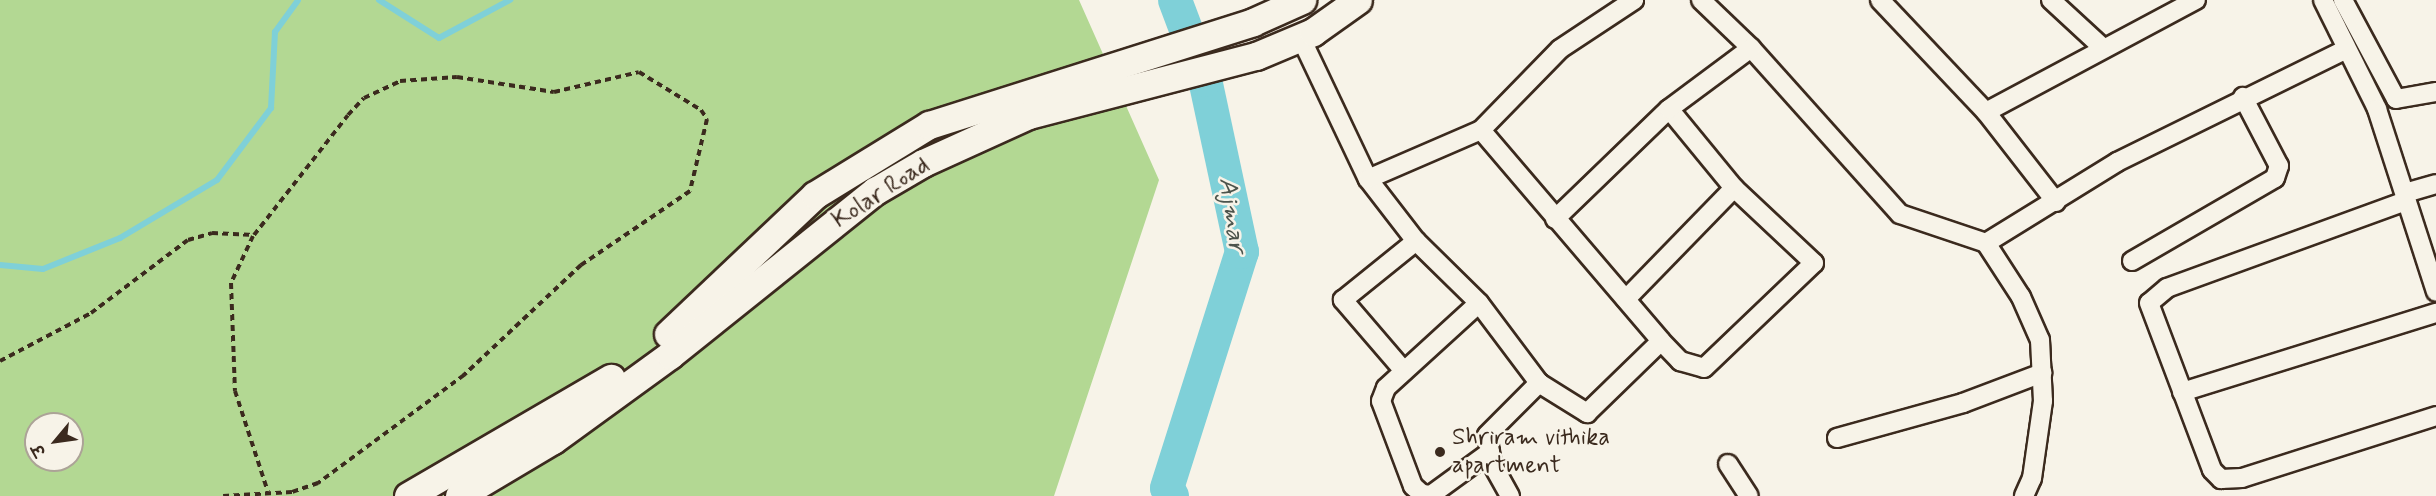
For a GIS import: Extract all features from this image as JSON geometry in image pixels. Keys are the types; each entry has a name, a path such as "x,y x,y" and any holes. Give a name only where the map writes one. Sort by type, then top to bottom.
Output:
{"main road":[{"name":"Kolar Road","path":"408,496 574,401 651,350 815,195 929,125 1256,56 1306,34 1358,0"},
{"name":"Kolar Road","path":"459,496 553,440 670,356 875,191 1023,105 1253,22 1300,1"}],"street":[{"path":"1368,179 1481,130 1560,49 1634,0"},
{"path":"1701,0 1751,48 1900,214 1986,243 2021,297 2040,339 2042,373 2040,423 2024,496"},
{"path":"1880,0 1986,112 2056,202"},
{"path":"2051,0 2103,48"},
{"path":"1986,112 2103,48 2172,6 2196,0"},
{"path":"2323,0 2345,50 2377,109 2436,292"},
{"path":"2343,0 2396,99 2436,92"},
{"path":"1300,1 1306,34 1368,179 1416,241 1479,303 1539,383 1587,413 1661,341"},
{"path":"1555,219 1670,109 1751,48"},
{"path":"1986,243 2056,202 2116,162 2243,97 2345,50"},
{"path":"2132,261 2275,178 2279,166 2243,97"},
{"path":"1481,130 1661,341 1680,361 1704,368 1814,263 1734,188 1670,109"},
{"path":"2436,184 2151,298 2182,392 2212,470 2221,479 2242,478 2436,416"},
{"path":"1626,299 1734,188"},
{"path":"1404,370 1343,300 1416,241"},
{"path":"1479,303 1404,370 1381,401 1413,486 1431,495 1491,458"},
{"path":"2182,392 2436,313"},
{"path":"1837,438 1963,403 2042,373"},
{"path":"1510,496 1491,458 1487,435 1539,383"},
{"path":"1448,496 1491,458"},
{"path":"1728,464 1749,496"}],"path":[{"path":"223,496 268,492 318,483 348,464 499,345 580,265 690,191 707,119 639,72 554,92 457,77 400,81 364,98 348,115 254,235 231,283 236,391 268,492"},
{"path":"0,361 91,314 188,240 212,233 254,235"}],"green space":[{"path":"0,0 1079,0 1159,180 1054,496 0,496"}],"waterway":[{"path":"0,265 43,269 120,238 217,180 271,108 275,32 298,0"},
{"path":"379,0 439,38 510,0"},
{"name":"Ajmar","path":"1172,496 1167,488 1242,252 1205,80 1175,0"}],"place":[{"name":"Shriram vithika apartment","path":"1440,452"}]}
